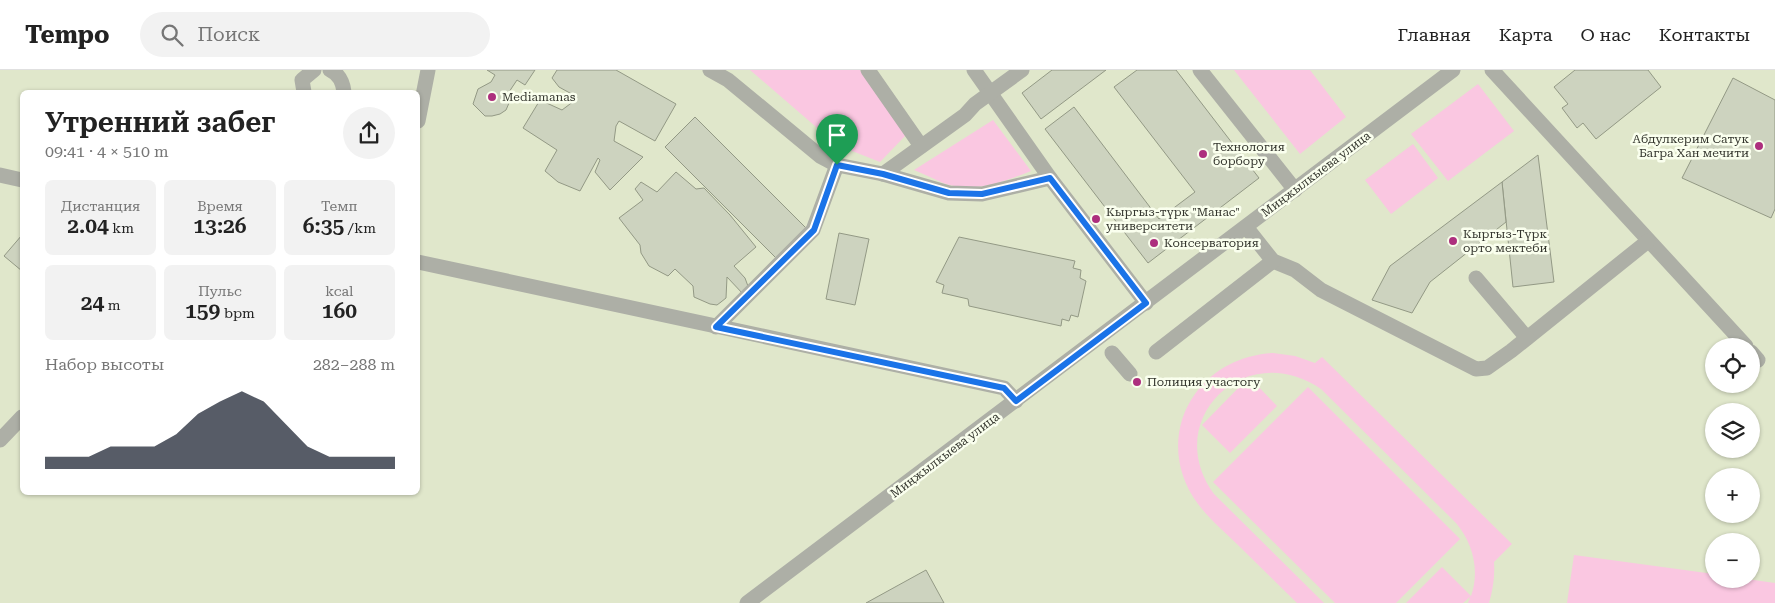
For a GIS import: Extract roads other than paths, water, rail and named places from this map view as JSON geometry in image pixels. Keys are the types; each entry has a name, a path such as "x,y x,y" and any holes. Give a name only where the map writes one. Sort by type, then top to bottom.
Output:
{"street":[{"path":"304,90 302,80 314,70"},
{"path":"330,70 340,78 343,90"},
{"path":"420,111 428,70"},
{"path":"710,70 728,80 820,156 837,165 883,174 949,193 982,194 1050,178"},
{"path":"868,70 921,146"},
{"path":"974,70 1050,178 1146,303"},
{"path":"883,174 965,115 975,104 1022,70"},
{"path":"1200,70 1296,190"},
{"name":"Миңжылкыева улица","path":"747,603 1453,70"},
{"path":"1492,70 1739,338"},
{"path":"716,327 814,230 837,165"},
{"path":"0,175 20,180"},
{"path":"1246,227 1273,261 1295,270 1321,290 1476,369 1487,368 1648,241"},
{"path":"1156,352 1273,261"},
{"path":"420,262 1004,388 1016,401"},
{"path":"1476,278 1527,338"},
{"path":"1112,353 1130,374"},
{"path":"0,440 20,419"}],"place":[{"name":"Mediamanas","path":"492,97"},
{"name":"Абдулкерим Сатук Багра Хан мечити","path":"1759,146"},
{"name":"Технология борбору","path":"1203,154"},
{"name":"Кыргыз-түрк \"Манас\" университети","path":"1096,219"},
{"name":"Кыргыз-Түрк орто мектеби","path":"1453,241"},
{"name":"Консерватория","path":"1154,243"},
{"name":"Полиция участогу","path":"1137,382"}]}
